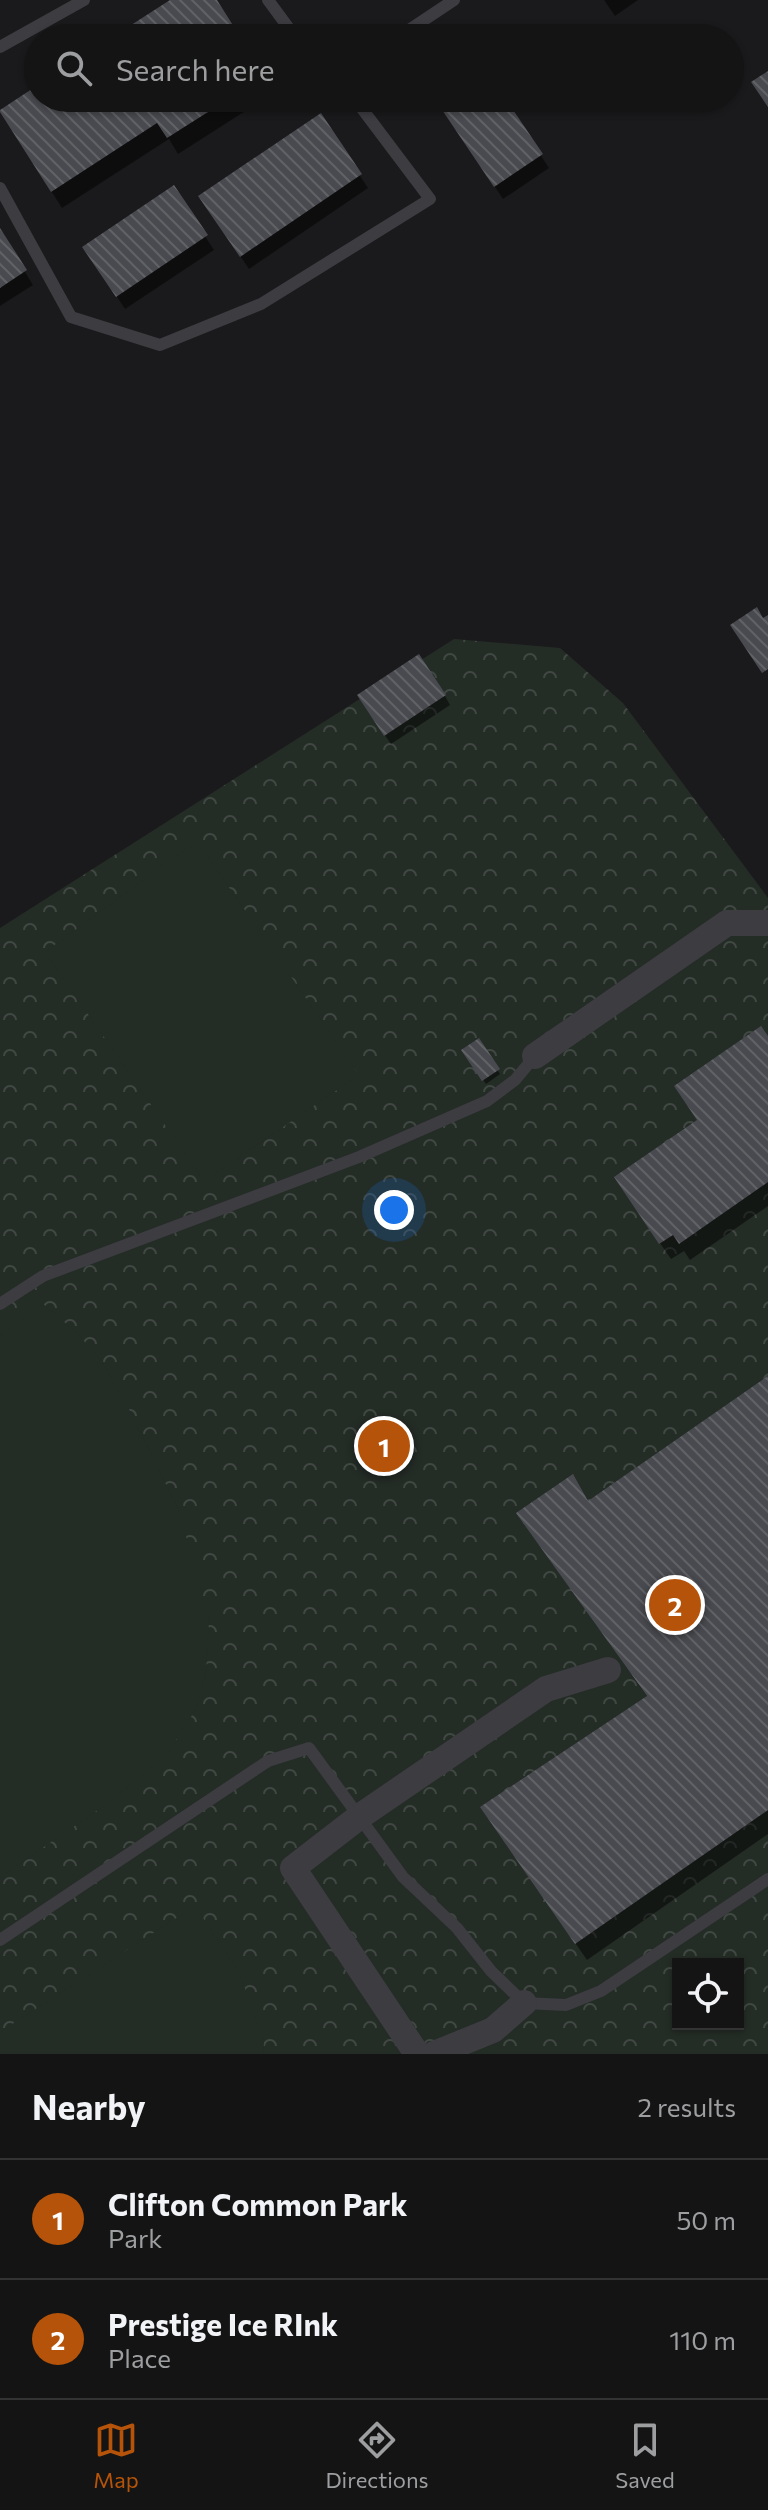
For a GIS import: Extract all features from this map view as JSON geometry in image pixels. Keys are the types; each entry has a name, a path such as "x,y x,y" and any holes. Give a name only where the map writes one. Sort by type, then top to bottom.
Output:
{"street":[{"path":"535,1056 727,923 768,923"},
{"path":"417,2054 293,1868 359,1817 546,1689 608,1670"},
{"path":"434,2054 493,2030 524,2003"}],"lane":[{"path":"41,24 84,0"},
{"path":"268,0 286,24"},
{"path":"418,24 454,0"},
{"path":"0,47 24,34"},
{"path":"0,188 71,317 160,345 261,304 430,199 365,112"},
{"path":"0,1304 43,1276 359,1157 487,1101 515,1080 535,1056"},
{"path":"0,1940 268,1761 309,1748 403,1877 457,1928 491,1971 524,2003 566,2005 601,1991 768,1879"}],"green space":[{"path":"454,639 560,648 623,703 768,898 768,2054 0,2054 0,928"},
{"path":"197,841 359,1075 204,1181 45,952"},
{"path":"43,1304 77,1333 102,1362 179,1511 209,1619 206,1672 196,1709 167,1754 111,1801 0,1877 0,1335"},
{"path":"195,1906 239,1972 264,2042 263,2054 0,2054 0,2032"}],"building":[{"path":"170,0 217,0 232,24 133,24"},
{"path":"768,71 768,107 751,82"},
{"path":"24,94 24,112 208,112 167,138 157,123 51,192 0,110"},
{"path":"443,112 514,112 543,154 494,187"},
{"path":"321,113 362,174 240,257 198,196"},
{"path":"174,185 208,235 116,297 82,247"},
{"path":"0,228 27,270 0,288"},
{"path":"757,607 763,618 768,615 768,669 762,673 730,625"},
{"path":"419,654 446,695 384,736 357,695"},
{"path":"761,1026 768,1036 768,1182 679,1244 673,1235 659,1244 614,1177 697,1120 674,1086"},
{"path":"479,1038 500,1069 482,1081 461,1050"},
{"path":"768,1376 768,1810 575,1944 480,1807 647,1696 516,1513 573,1474 588,1501"}],"place":[{"name":"Clifton Common Park","path":"384,1446"},
{"name":"Prestige Ice RInk","path":"675,1605"}]}
